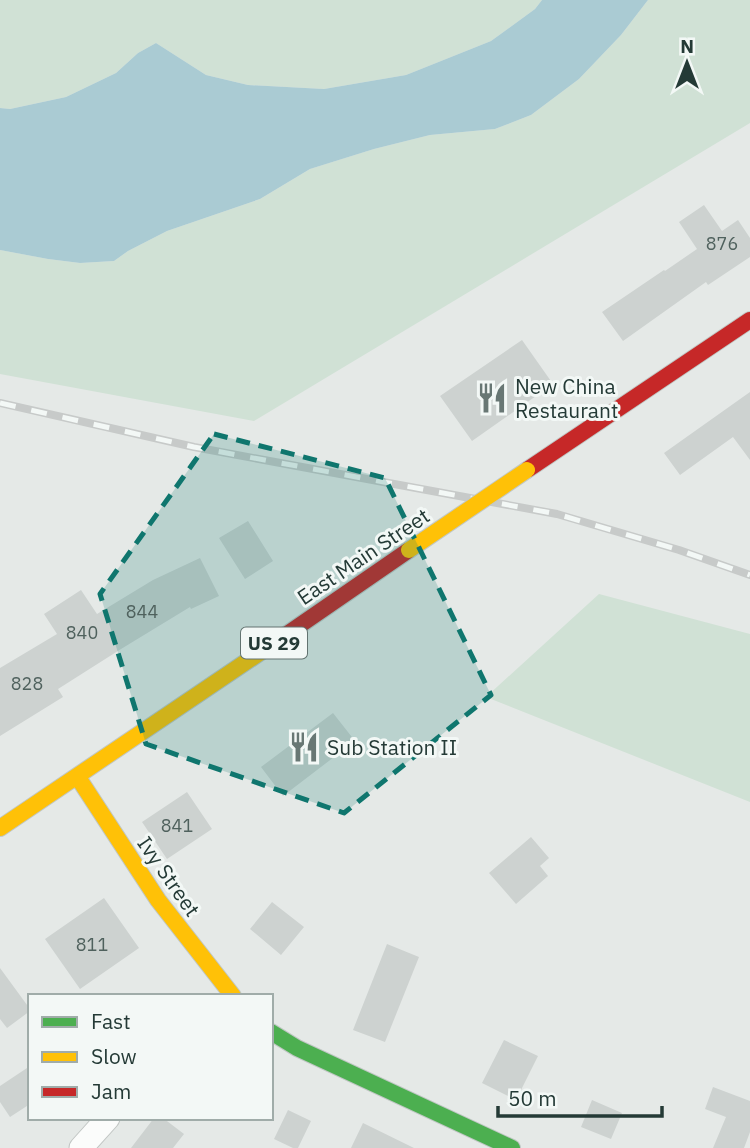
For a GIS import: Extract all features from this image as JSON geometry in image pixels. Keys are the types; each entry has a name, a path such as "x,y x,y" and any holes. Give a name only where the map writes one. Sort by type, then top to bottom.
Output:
{"main road":[{"name":"East Main Street","path":"0,828 750,320"},
{"name":"Ivy Street","path":"77,776 158,900 225,992"},
{"path":"273,1033 468,1139 512,1148"}],"street":[{"path":"81,1148 106,1120"}],"highlighted area":[{"path":"214,434 385,478 491,695 344,813 146,744 100,594"}],"green space":[{"path":"0,0 542,0 535,9 491,41 406,75 324,89 248,85 206,75 156,43 138,53 116,73 66,97 10,109 0,108"},
{"path":"648,0 750,0 750,123 254,421 0,374 0,250 80,263 114,261 167,231 260,199 310,169 430,135 495,129 531,115 579,79 621,35"},
{"path":"599,594 750,634 750,802 486,697"}],"water":[{"path":"542,0 648,0 621,35 579,79 531,115 495,129 430,135 310,169 260,199 167,231 114,261 80,263 0,250 0,108 10,109 66,97 116,73 138,53 156,43 206,75 248,85 324,89 406,75 491,41 535,9"}],"building":[{"path":"704,205 722,231 738,220 750,238 750,257 708,285 706,282 623,341 602,312 697,249 679,222"},
{"path":"522,340 553,384 472,441 440,396"},
{"path":"750,392 750,460 733,437 680,475 664,453"},
{"path":"248,521 273,561 245,579 219,538"},
{"path":"200,558 219,596 191,609 190,607 58,689 63,697 0,736 0,668 57,634 44,614 81,590 97,614 153,580"},
{"path":"333,713 355,741 283,796 261,767"},
{"path":"187,792 212,829 167,859 142,822"},
{"path":"531,837 549,858 540,866 548,876 516,904 489,873"},
{"path":"104,898 139,948 80,989 45,939"},
{"path":"272,902 304,927 281,955 250,929"},
{"path":"387,944 419,957 385,1042 353,1030"},
{"path":"0,968 28,1006 28,1012 7,1028 0,1019"},
{"path":"504,1040 538,1056 516,1100 482,1083"},
{"path":"28,1067 28,1105 10,1117 0,1102 0,1086"},
{"path":"713,1087 750,1101 750,1132 744,1148 713,1148 726,1117 705,1109"},
{"path":"592,1100 622,1113 611,1139 581,1127"},
{"path":"288,1110 311,1121 298,1148 274,1139"},
{"path":"152,1120 166,1120 184,1134 173,1148 131,1148"},
{"path":"363,1123 414,1148 351,1148"}],"railway":[{"path":"0,403 194,447 557,514 679,550 750,575"}],"traffic: fast":[{"path":"273,1033 297,1048 512,1148"}],"traffic: slow":[{"path":"409,550 527,470"},
{"path":"0,828 277,641"},
{"path":"77,776 158,900 231,994"}],"traffic: jam":[{"path":"527,470 750,320"},
{"path":"277,641 409,550"}],"place":[{"name":"New China Restaurant","path":"492,398"},
{"name":"Sub Station II","path":"304,747"}]}
